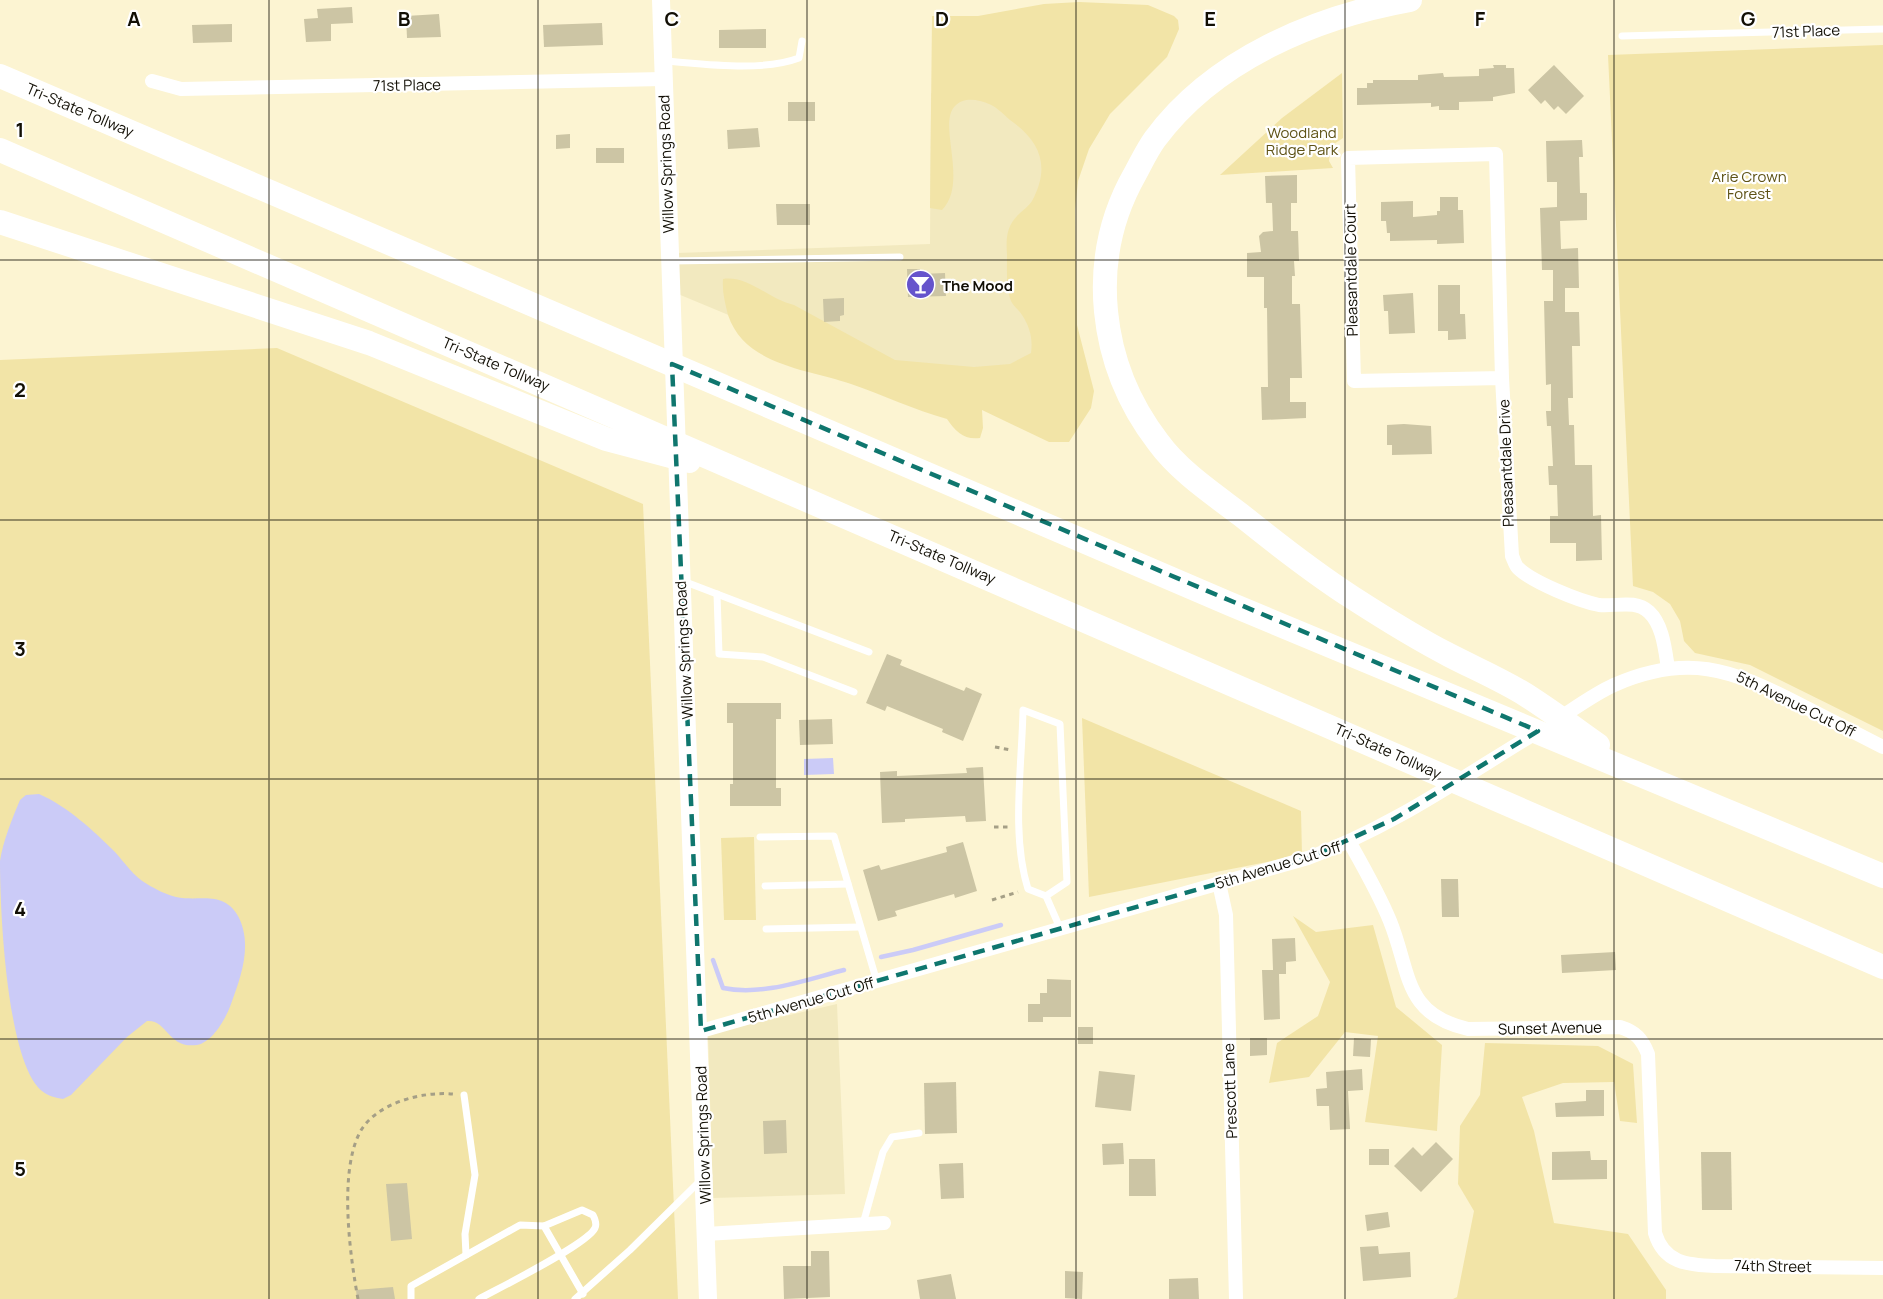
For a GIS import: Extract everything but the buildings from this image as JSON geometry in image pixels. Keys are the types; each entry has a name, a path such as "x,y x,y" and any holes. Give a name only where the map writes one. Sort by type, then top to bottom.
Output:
{"highway":[{"path":"1410,0 1367,8 1319,24 1223,73 1184,106 1154,140 1117,211 1106,254 1104,300 1109,342 1137,413 1159,445 1190,476 1282,548 1353,598 1445,653 1525,694 1637,772"},
{"name":"Tri-State Tollway","path":"0,76 1208,595 1883,876"},
{"name":"Tri-State Tollway","path":"0,150 1883,967"},
{"path":"0,222 369,342 606,439 770,483"}],"main road":[{"name":"Willow Springs Road","path":"661,1 708,1299"}],"street":[{"name":"71st Place","path":"152,81 181,90 663,70"},
{"name":"Pleasantdale Drive","path":"1496,154 1502,378 1509,538 1512,556 1517,567 1528,576 1582,600 1601,605 1634,605 1648,611 1658,624 1668,668"},
{"name":"Pleasantdale Court","path":"1496,154 1348,158 1354,381 1502,378"},
{"name":"5th Avenue Cut Off","path":"700,1031 1308,858 1350,843 1394,819 1612,686 1668,668 1699,668 1731,673 1760,684 1883,747"},
{"name":"Sunset Avenue","path":"1350,843 1389,919 1412,993 1435,1017 1450,1025 1468,1029 1620,1027 1633,1031 1641,1040 1648,1054 1655,1233 1658,1244 1666,1253"},
{"name":"Prescott Lane","path":"1219,883 1226,915 1236,1299"},
{"path":"706,1234 884,1223"},
{"name":"74th Street","path":"1666,1253 1674,1261 1690,1265 1883,1268"}],"lane":[{"name":"71st Place","path":"1622,36 1883,29"},
{"path":"663,70 788,62 799,58 802,41"},
{"path":"669,261 900,257"},
{"path":"681,580 869,652"},
{"path":"717,594 719,654 763,657 854,692"},
{"path":"1046,896 1067,882 1060,724 1023,710 1020,838 1023,872 1028,889 1046,896 1060,928"},
{"path":"760,837 834,836 877,982"},
{"path":"765,886 848,884"},
{"path":"766,929 861,927"},
{"path":"464,1095 475,1175 465,1234 466,1255"},
{"path":"863,1224 883,1152 892,1137 919,1133"},
{"path":"544,1226 560,1255 577,1297 704,1177"},
{"path":"411,1299 411,1286 520,1225 544,1226 578,1210 586,1210 593,1215 596,1223 594,1230 560,1255 479,1299"}],"path":[{"path":"992,900 1028,889"},
{"path":"358,1299 351,1266 348,1219 352,1163 359,1134 370,1121 389,1106 412,1098 442,1093 464,1095"}],"highlighted area":[{"path":"672,364 1538,731 1394,819 1308,858 701,1031"}],"shaded area":[{"path":"931,93 1065,95 1057,391 989,398 974,417 678,294 677,253 930,244"},
{"path":"837,1004 845,1194 713,1198 708,1034"}],"green space":[{"path":"1079,2 1148,5 1174,16 1178,20 1179,29 1167,57 1110,114 1089,149 1078,181 1075,210 1077,325 1094,391 1091,408 1069,442 1049,442 982,410 983,428 980,438 969,438 957,431 947,419 851,384 780,363 748,345 736,332 728,315 723,293 723,279 750,284 794,305 895,360 974,367 1010,364 1031,353 1032,343 1029,329 1009,296 1007,244 1011,223 1031,203 1038,188 1041,177 1039,155 1029,137 995,107 976,100 962,101 950,114 953,184 950,198 942,210 930,208 932,16 978,16 1044,4"},
{"name":"Arie Crown Forest","path":"1883,45 1883,731 1750,665 1695,653 1684,641 1680,621 1670,604 1653,592 1633,586 1608,55"},
{"name":"Woodland Ridge Park","path":"1342,73 1343,138 1331,146 1329,161 1333,168 1220,175 1282,118"},
{"path":"277,348 643,504 678,1299 0,1299 0,360"},
{"path":"1082,718 1301,811 1302,855 1089,897"},
{"path":"754,837 756,920 724,920 721,838"},
{"path":"1293,916 1316,932 1373,925 1396,1007 1442,1045 1437,1131 1365,1122 1378,1036 1345,1032 1309,1077 1269,1083 1277,1043 1318,1016 1330,982"},
{"path":"1485,1043 1598,1046 1633,1064 1637,1123 1620,1121 1614,1082 1563,1083 1522,1097 1534,1131 1554,1223 1628,1234 1666,1290 1666,1299 1453,1299 1457,1297 1474,1211 1458,1184 1460,1126 1480,1095"}],"water":[{"path":"833,758 834,774 804,775 804,759"},
{"path":"39,794 60,805 80,820 115,852 138,878 150,886 176,897 210,899 225,903 238,916 245,938 242,972 235,994 222,1022 208,1039 197,1045 180,1043 159,1024 147,1021 127,1037 71,1095 63,1099 44,1093 30,1075 20,1049 13,1017 4,946 0,883 1,853 20,800 26,795"}],"waterway":[{"path":"881,957 1001,925"},
{"path":"713,960 723,988 738,990 784,986 844,970"}],"place":[{"name":"The Mood","path":"921,285"}]}
